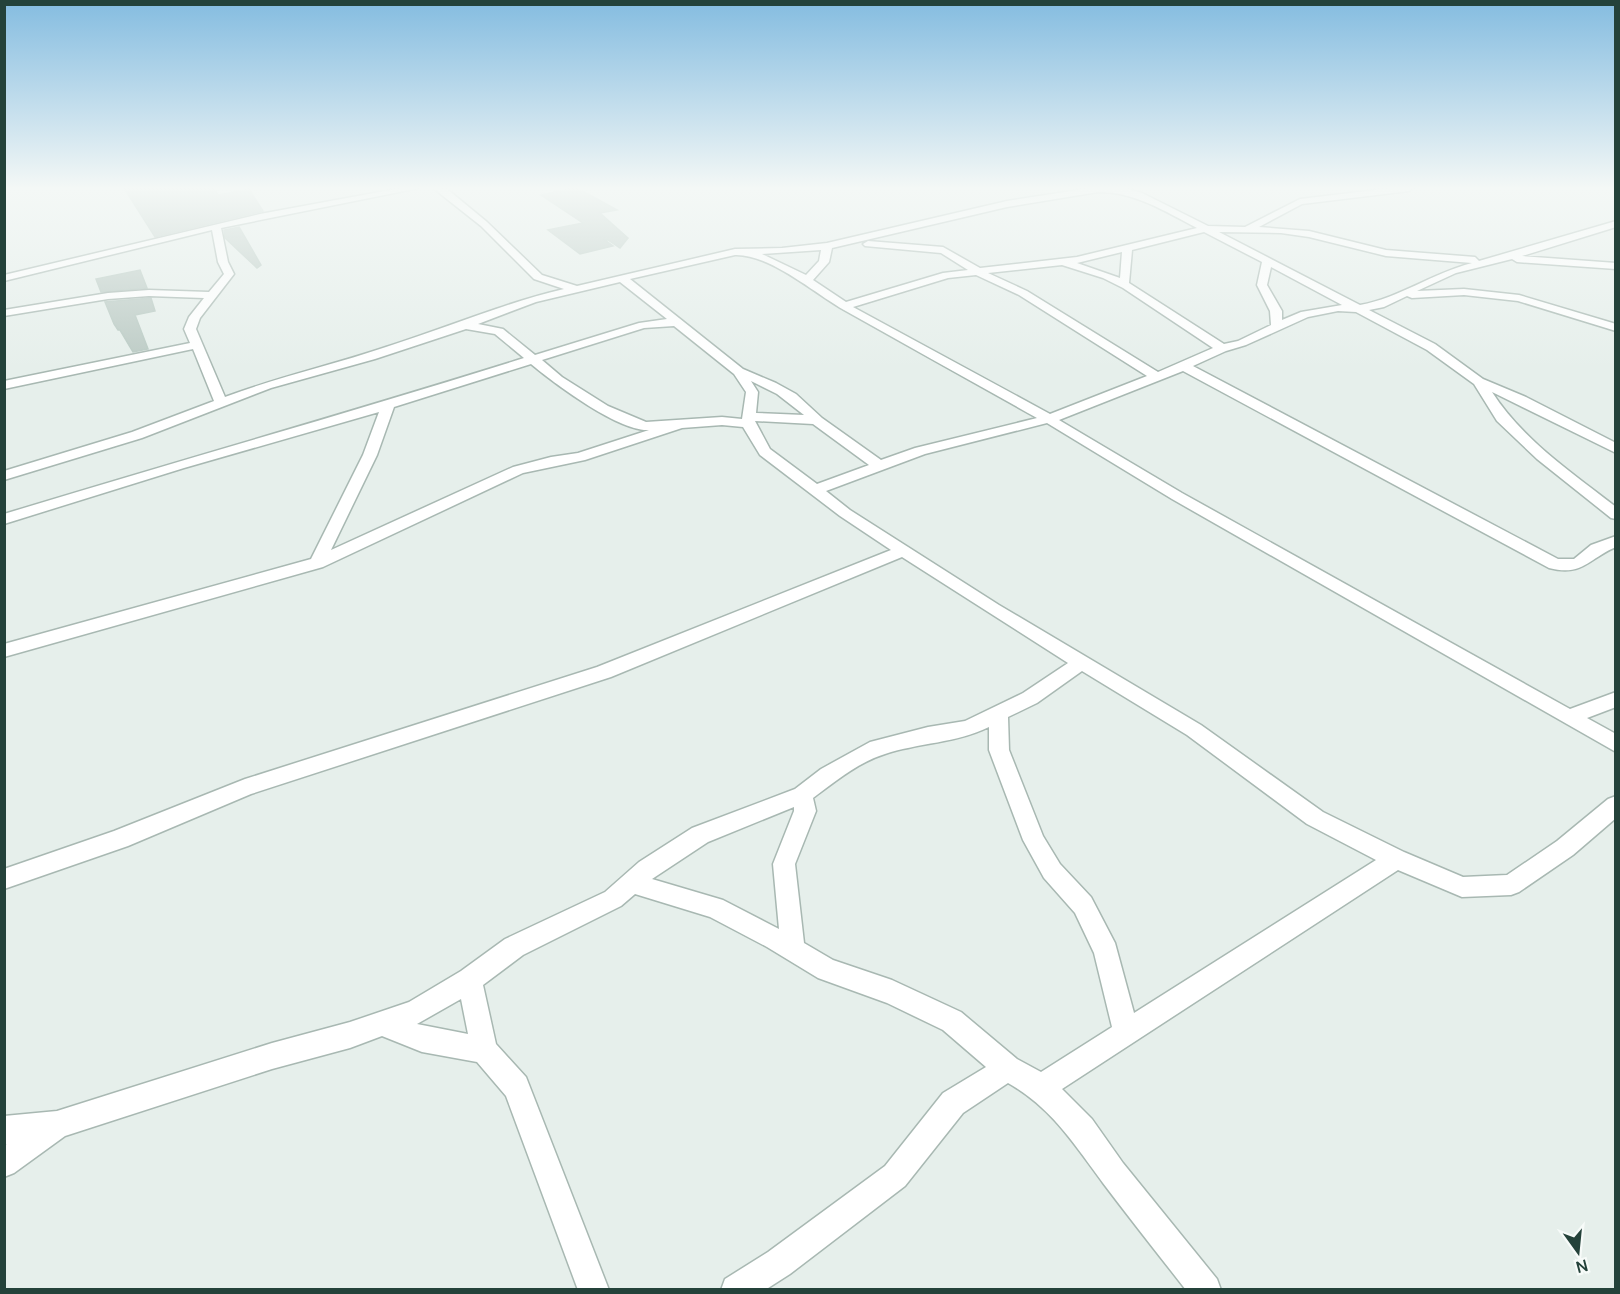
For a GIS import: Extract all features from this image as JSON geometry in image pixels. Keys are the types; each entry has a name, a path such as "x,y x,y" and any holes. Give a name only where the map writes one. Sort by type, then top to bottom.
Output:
{"street":[{"path":"4,278 125,248"},
{"path":"220,248 223,262 229,274 195,317 190,329 221,403"},
{"path":"509,248 538,277 575,289"},
{"path":"4,476 137,435 267,386 370,356 517,306 575,289 725,254 806,248"},
{"path":"807,280 824,262 827,248"},
{"path":"923,248 943,250 992,280 1023,293 1157,377"},
{"path":"844,306 947,275 1059,263 1125,248"},
{"path":"1124,284 1126,275 1123,266 1127,248"},
{"path":"1243,248 1431,347 1479,382 1521,400 1616,449"},
{"path":"1363,248 1406,255 1472,260 1503,259 1616,266"},
{"path":"815,490 920,451 1049,419 1184,366 1222,348 1242,343 1305,314 1322,310 1358,309 1380,305 1447,274 1538,248"},
{"path":"749,252 807,280 844,306 1049,419 1177,496 1616,744"},
{"path":"1267,261 1262,285 1276,311 1277,326"},
{"path":"1059,263 1094,270 1124,284 1222,348"},
{"path":"1447,274 1616,328"},
{"path":"517,306 538,277"},
{"path":"622,278 739,372 752,392 748,421 765,452 903,551 993,609 1194,730 1315,819 1396,859 1462,887 1511,885 1565,848 1616,805"},
{"path":"1401,296 1464,292 1519,298"},
{"path":"4,313 108,296 214,295"},
{"path":"643,325 663,310"},
{"path":"496,314 499,331"},
{"path":"4,519 179,465 388,405 643,325 677,322"},
{"path":"466,325 499,331 558,380 603,409 644,426 799,418 817,421"},
{"path":"4,385 196,345"},
{"path":"1184,366 1555,564 1578,564 1597,549 1616,541"},
{"path":"739,372 767,382 880,466"},
{"path":"1479,382 1502,418 1518,434 1616,515"},
{"path":"317,563 370,455 388,405"},
{"path":"4,651 317,563 518,470 551,461 580,457 677,425"},
{"path":"4,879 120,838 245,788 604,672 903,551"},
{"path":"4,1130 57,1125 199,1078 350,1035 415,1012 470,980 514,947 613,899 647,869 700,835 802,795 828,776 877,748 927,735 969,728 1030,698 1082,663"},
{"path":"1570,717 1616,699"},
{"path":"998,714 999,750 1034,840 1052,871 1083,905 1106,951 1126,1032"},
{"path":"793,950 784,864 805,811 802,795"},
{"path":"1041,1087 1396,859"},
{"path":"631,883 715,908 827,970 892,992 952,1020 1008,1068 1041,1087 1082,1129 1113,1173 1206,1290"},
{"path":"470,980 484,1050 516,1088 594,1290"},
{"path":"381,1023 422,1040 484,1050"},
{"path":"736,1290 779,1263 895,1176 953,1103 1008,1068"},
{"path":"4,1163 57,1125"}],"building":[{"path":"236,248 251,248 261,265 257,268"},
{"path":"573,248 603,248 580,254"},
{"path":"140,270 147,288 101,292 96,279"},
{"path":"151,298 155,311 135,315 148,349 133,352 114,324 105,302"}]}
